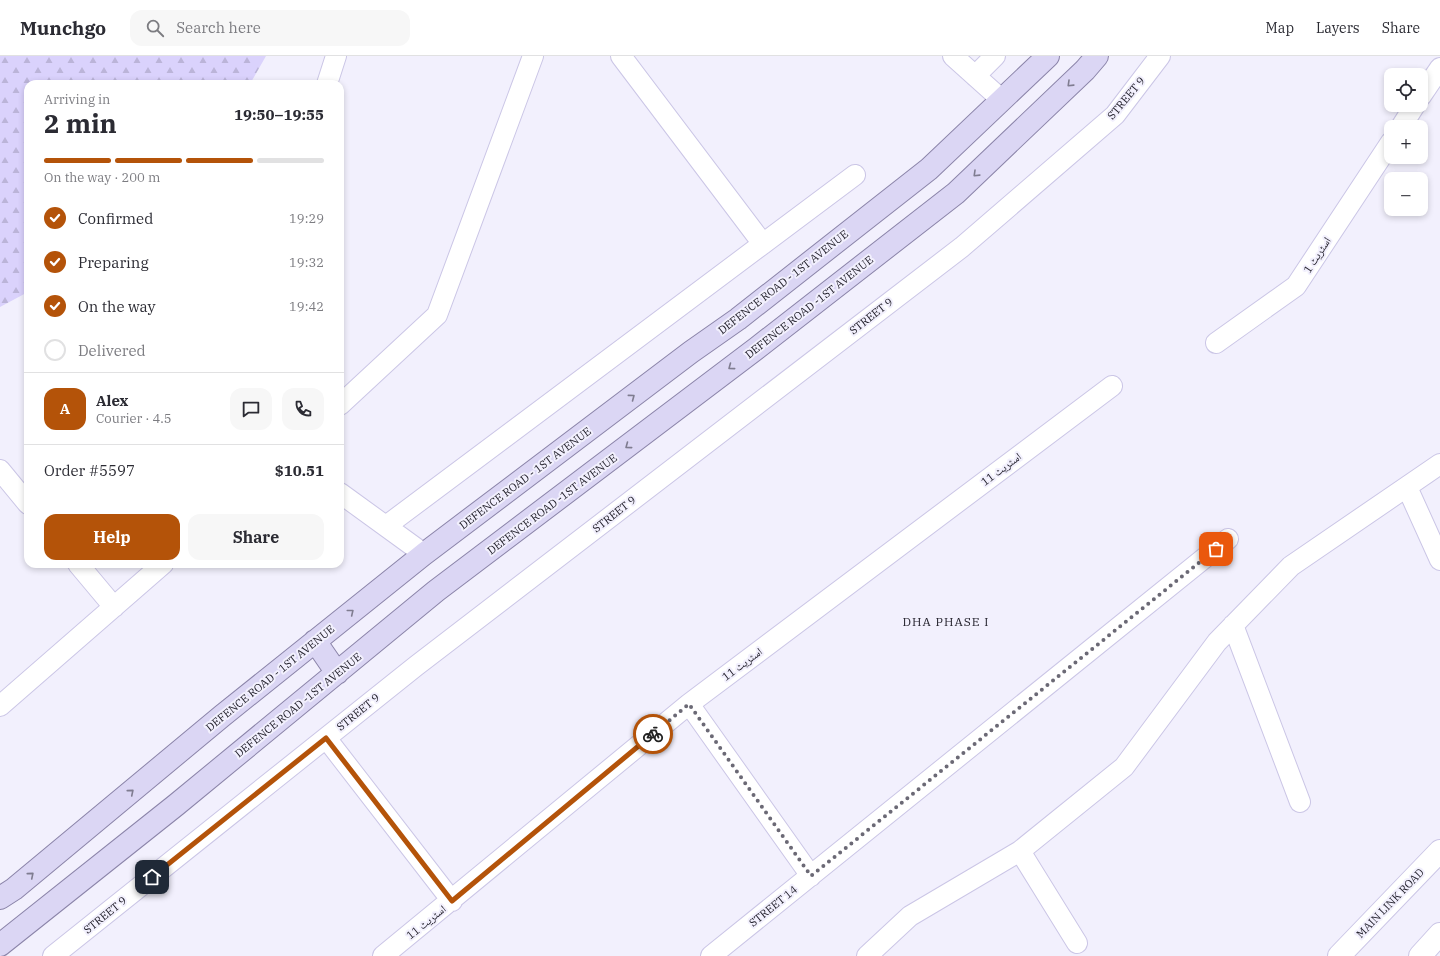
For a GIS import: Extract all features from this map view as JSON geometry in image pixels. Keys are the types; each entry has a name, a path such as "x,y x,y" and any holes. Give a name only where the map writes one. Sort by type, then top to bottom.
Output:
{"main road":[{"name":"DEFENCE ROAD - 1ST AVENUE","path":"0,898 14,889 424,554 691,352 744,314 929,168 1048,56"},
{"name":"DEFENCE ROAD -1ST AVENUE","path":"0,945 176,805 436,591 757,348 956,193 1085,70 1097,56"},
{"path":"316,641 337,673"}],"street":[{"path":"328,80 336,56"},
{"path":"344,401 437,315 533,56"},
{"path":"621,56 762,244"},
{"path":"953,56 1002,100"},
{"path":"975,76 995,56"},
{"name":"STREET 9","path":"53,956 428,657 962,247 1115,115 1160,56"},
{"path":"1428,86 1440,68"},
{"name":"اسٹریٹ 1","path":"1216,343 1296,286 1384,153"},
{"path":"386,526 855,175"},
{"name":"اسٹریٹ 11","path":"383,956 452,901 689,704 1112,386"},
{"path":"867,956 910,916 1020,851 1124,767 1217,642 1291,566 1440,464"},
{"path":"0,470 24,499"},
{"path":"1407,486 1440,560"},
{"path":"344,496 424,554"},
{"name":"STREET 14","path":"711,956 1228,539"},
{"path":"81,568 114,607"},
{"path":"0,706 158,568"},
{"path":"1233,625 1300,802"},
{"path":"689,704 811,876"},
{"path":"326,738 452,901"},
{"path":"1020,851 1077,943"},
{"name":"MAIN LINK ROAD","path":"1339,956 1440,851"},
{"path":"1420,956 1440,934"}],"green space":[{"path":"0,56 266,56 252,80 24,80 24,294 0,307"}],"way so far":[{"path":"653,734 689,704 811,876 1216,549"}],"district":[{"name":"DHA PHASE I","path":"946,622"}],"route":[{"path":"152,877 326,738 452,901 653,734"}]}
